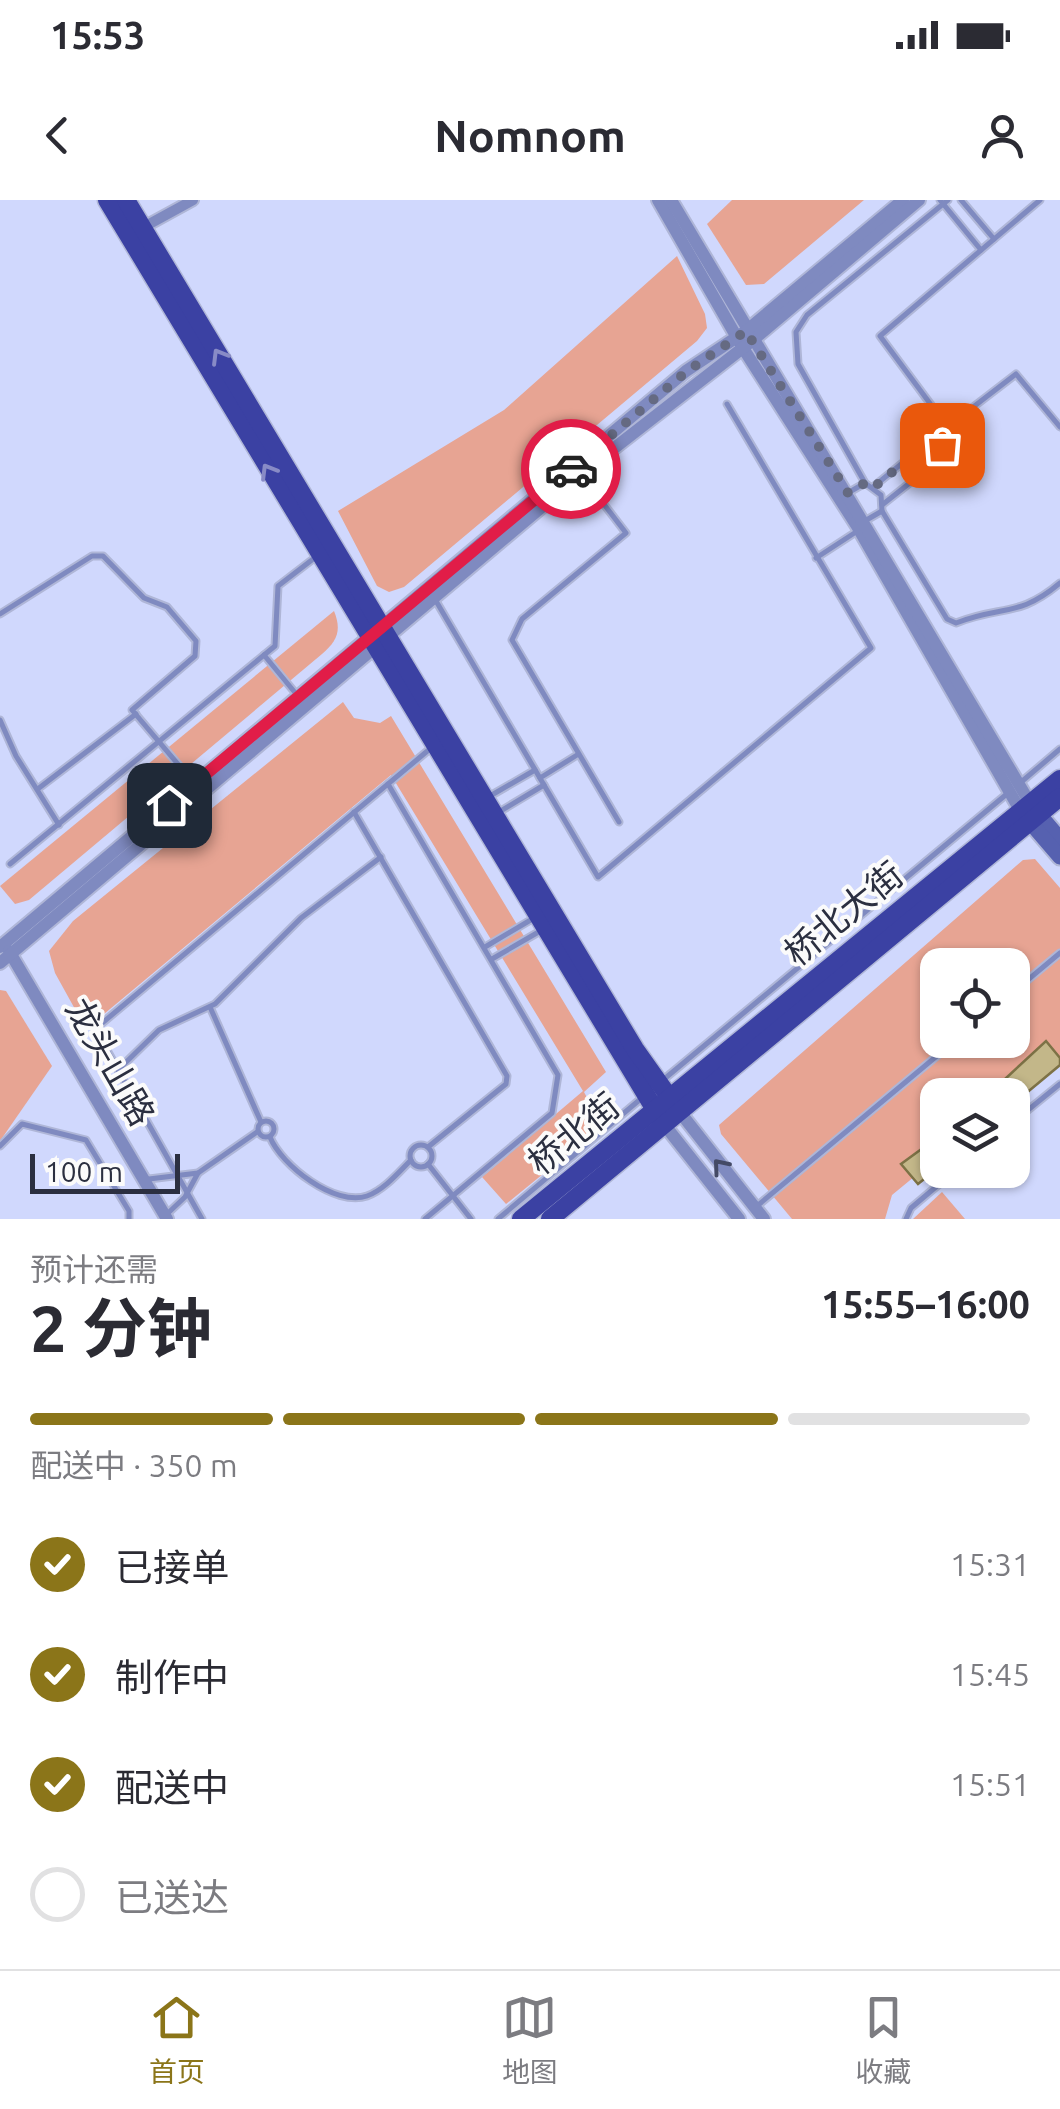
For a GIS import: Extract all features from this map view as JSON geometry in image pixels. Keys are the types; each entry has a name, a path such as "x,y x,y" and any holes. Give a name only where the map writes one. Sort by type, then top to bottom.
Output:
{"main road":[{"path":"107,200 318,554 489,807 661,1104"},
{"path":"126,200 378,638 434,746 540,923 661,1104"},
{"name":"桥北大街","path":"661,1104 1030,812 1060,779"},
{"name":"桥北大街","path":"1030,812 1060,797"},
{"path":"1030,812 1060,840"},
{"path":"1030,812 1060,857"},
{"name":"桥北街","path":"520,1219 661,1104"},
{"name":"桥北街","path":"550,1219 661,1104"}],"street":[{"path":"142,228 193,200"},
{"path":"658,200 844,495 1030,812"},
{"path":"671,200 745,339"},
{"path":"3,949 378,638 686,372 745,339 903,200"},
{"path":"3,949 298,697 434,599 745,339 919,200"},
{"name":"龙头山路","path":"3,949 166,1217"},
{"path":"661,1104 760,1214"},
{"path":"661,1104 738,1219"}],"lane":[{"path":"961,200 994,239"},
{"path":"946,425 880,336 1040,200"},
{"path":"981,250 943,201 806,315 796,332 798,364 947,618 956,623 987,610 1010,612 1032,606 1060,583"},
{"path":"873,488 946,425 1016,374 1060,427"},
{"path":"434,599 598,877 641,845 872,648 727,404"},
{"path":"816,558 950,451 964,450 971,437 968,428 955,422"},
{"path":"941,432 942,445 950,451"},
{"path":"582,474 626,533 522,619 512,640 618,822"},
{"path":"844,495 865,483"},
{"path":"10,864 276,646 278,586 318,554"},
{"path":"0,614 78,562 103,556 144,598 167,608 196,641 195,656 132,710 194,784"},
{"path":"264,655 298,697"},
{"path":"39,788 136,714"},
{"path":"0,720 16,756 58,824"},
{"path":"202,1219 96,1028 434,746"},
{"path":"498,1219 661,1104 1060,749"},
{"path":"489,807 542,782 577,755"},
{"path":"489,807 535,770"},
{"path":"388,784 552,1060 558,1088 552,1114 426,1219"},
{"path":"261,1122 273,1124 270,1136 282,1161 296,1172 352,1198 373,1194 411,1160 413,1148 428,1147 506,1084 507,1076 354,812"},
{"path":"118,1070 159,1030 210,1007 301,918 381,856"},
{"path":"485,947 540,923"},
{"path":"492,959 540,923"},
{"path":"1030,978 1060,953"},
{"path":"166,1217 198,1172 258,1132 261,1122 210,1007"},
{"path":"760,1214 936,1058"},
{"path":"1030,1109 1060,1084"},
{"path":"0,1146 22,1124 86,1140 129,1211 129,1219"},
{"path":"258,1132 270,1136"},
{"path":"428,1147 432,1153 428,1164"},
{"path":"411,1160 418,1166 428,1164"},
{"path":"428,1164 471,1219"},
{"path":"144,1180 198,1172"},
{"path":"906,1219 911,1208 935,1188"}],"shaded area":[{"path":"732,200 864,200 764,284 746,285 707,224"},
{"path":"677,256 705,314 707,328 697,341 404,587 389,592 377,586 338,511 504,410"},
{"path":"334,611 337,635 322,654 29,900 15,904 0,886"},
{"path":"343,702 354,718 380,723 391,716 606,1072 584,1092 602,1126 506,1204 482,1177 583,1091 391,775 86,1029 55,973 49,951 73,921"},
{"path":"1035,859 1060,888 1060,1064 1030,1083 1030,1078 920,1078 920,1172 892,1195 885,1219 792,1219 721,1134 719,1125 920,950 920,1058 1030,1058 1030,948 922,948 1023,860"},
{"path":"0,990 6,991 52,1066 0,1141"},
{"path":"942,1192 965,1219 913,1219"}],"building":[{"path":"1046,1041 1060,1058 1060,1065 1030,1090 1030,1078 1006,1078"},
{"path":"920,1150 920,1182 918,1184 901,1164"}],"way so far":[{"path":"571,469 686,372 746,331 848,493 865,483 873,488 941,432 942,445"}],"route":[{"path":"169,805 571,469"}]}
